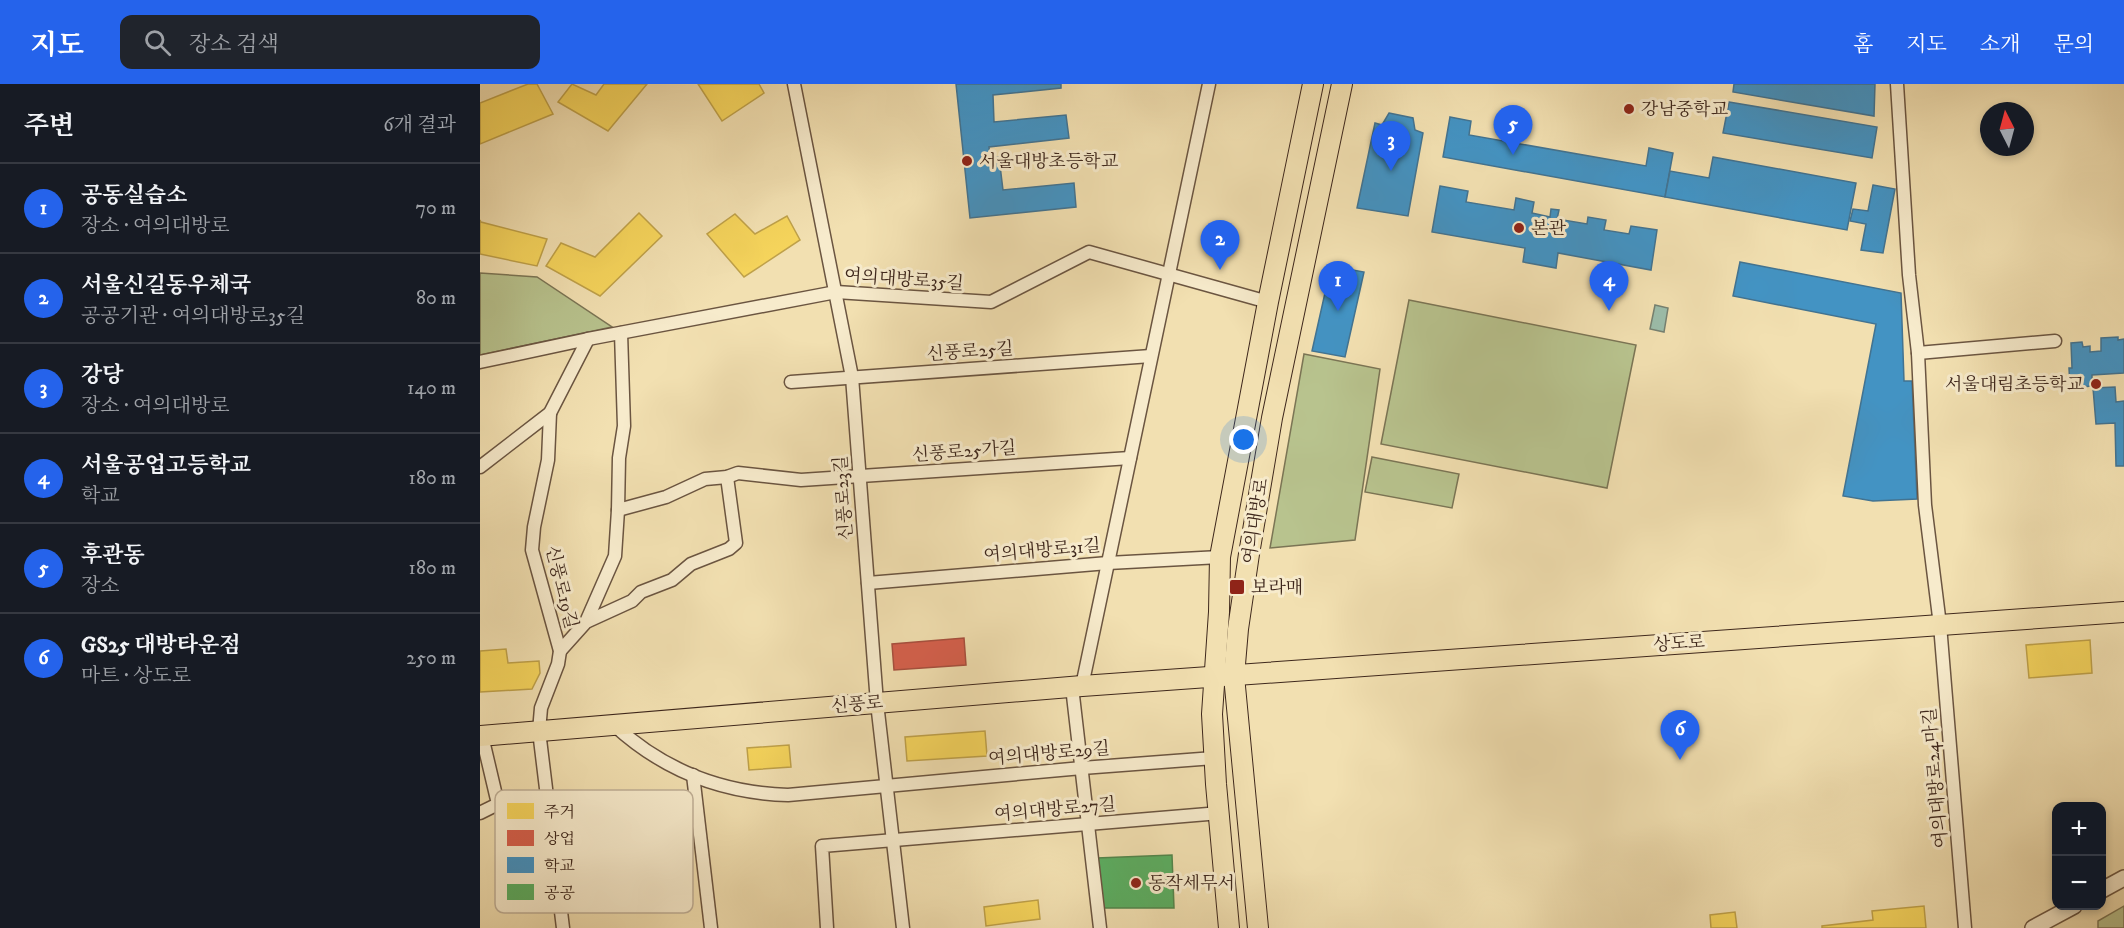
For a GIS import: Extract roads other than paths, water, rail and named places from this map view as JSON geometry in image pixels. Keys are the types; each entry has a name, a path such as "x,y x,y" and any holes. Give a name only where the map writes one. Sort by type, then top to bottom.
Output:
{"main road":[{"name":"여의대방로","path":"1229,928 1212,714 1219,612 1220,557 1268,302 1313,84"},
{"name":"여의대방로","path":"1258,928 1234,676 1249,554 1272,418 1342,84"},
{"name":"상도로","path":"1234,676 2124,612"},
{"name":"신풍로","path":"481,736 1077,686 1234,676"}],"street":[{"name":"신풍로23길","path":"794,84 852,377 877,703 903,928"},
{"path":"1100,928 1082,768 1077,686 1108,563 1209,84"},
{"name":"여의대방로24마길","path":"1897,84 1909,276 1918,353 1925,505 1940,625 1965,928"},
{"name":"여의대방로35길","path":"480,362 836,292 991,302 1089,252 1268,302"},
{"path":"560,651 586,622 615,556 619,458 624,426 621,333"},
{"path":"480,467 550,414 588,339"},
{"path":"1918,353 2055,341"},
{"name":"신풍로25길","path":"791,382 1151,356"},
{"name":"신풍로19길","path":"546,790 539,731 542,708 558,664 560,651 532,550 534,527 548,460 550,414"},
{"name":"신풍로25가길","path":"618,510 666,497 705,479 727,477 738,473 801,480 1130,458"},
{"path":"586,622 632,601 641,592 672,580 691,564 729,549 736,543 727,477"},
{"name":"여의대방로31길","path":"868,583 1108,563 1220,557"},
{"name":"여의대방로29길","path":"614,725 650,754 693,775 738,791 763,794 788,795 1214,758"},
{"path":"481,736 495,792"},
{"path":"693,775 711,924"},
{"path":"480,813 495,806"},
{"name":"여의대방로27길","path":"827,928 822,846 1220,813"},
{"path":"2106,888 2124,878"},
{"path":"2033,928 2067,910"},
{"name":"신풍로19길","path":"561,913 563,928"}],"place":[{"name":"강남중학교","path":"1629,109"},
{"name":"후관동","path":"1513,155"},
{"name":"서울대방초등학교","path":"967,161"},
{"name":"강당","path":"1391,171"},
{"name":"본관","path":"1519,228"},
{"name":"서울신길동우체국","path":"1220,270"},
{"name":"공동실습소","path":"1338,311"},
{"name":"서울공업고등학교","path":"1609,311"},
{"name":"서울대림초등학교","path":"2096,384"},
{"name":"보라매","path":"1237,587"},
{"name":"GS25 대방타운점","path":"1680,760"},
{"name":"동작세무서","path":"1136,883"}]}
